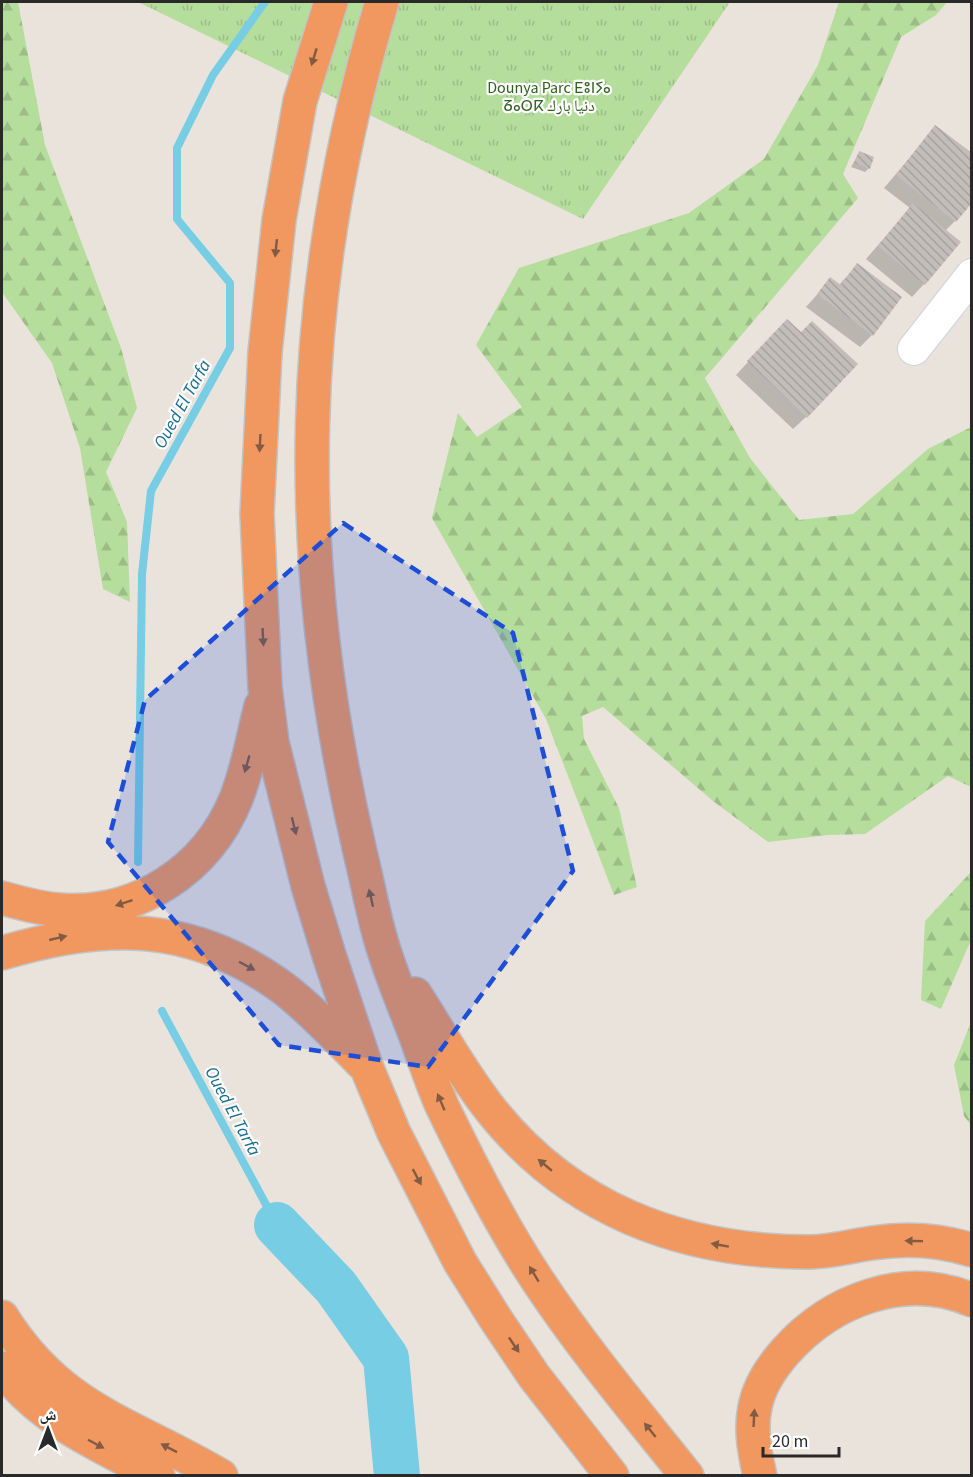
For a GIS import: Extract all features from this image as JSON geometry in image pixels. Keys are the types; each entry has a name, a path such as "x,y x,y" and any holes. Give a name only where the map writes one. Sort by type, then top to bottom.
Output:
{"highway":[{"path":"331,2 300,101 279,220 265,352 256,514 266,687 272,742 308,886 366,1066 394,1133 460,1262 534,1376 612,1476"},
{"path":"382,2 346,136 326,248 316,344 311,477 313,543 325,675 349,806 380,939 441,1104 531,1270 598,1364 687,1476"},
{"path":"2,898 58,910 84,911 128,902 148,894 177,877 202,855 215,837 236,798 266,687"},
{"path":"2,952 73,934 110,931 147,933 184,940 219,952 253,968 284,989 366,1066"},
{"path":"380,939 468,1078 506,1128 552,1170 628,1219 690,1239 753,1250 816,1252 895,1241 943,1243 972,1250"},
{"path":"760,1476 753,1431 754,1407 762,1384 773,1365 807,1330 847,1304 893,1290 941,1291 972,1300"},
{"path":"2,1317 36,1364 80,1402 221,1476"},
{"path":"2,1368 49,1416 75,1433 158,1476"}],"street":[{"path":"914,349 972,275"}],"highlighted area":[{"path":"343,523 513,633 573,871 428,1067 279,1045 108,842 145,700"}],"green space":[{"path":"2,2 18,2 45,145 121,348 137,408 106,472 127,522 130,602 103,589 80,448 52,363 2,292"},
{"name":"Dounya Parc ⴹⵓⵏⵢⴰ ⵒⴰⵔⴽ دنيا بارك","path":"138,2 730,2 583,219"},
{"path":"839,2 947,2 936,15 901,37 843,174 858,198 705,378 750,458 799,520 853,514 928,449 971,427 971,787 948,776 865,834 828,835 768,842 713,801 603,707 582,716 584,739 619,808 637,887 614,895 546,719 432,518 458,413 477,437 522,407 476,345 519,268 689,213 764,159 818,65"},
{"path":"971,872 971,940 941,1009 921,1000 925,921"},
{"path":"971,1022 972,1125 964,1116 954,1065"}],"building":[{"path":"935,125 972,153 972,203 956,222 896,175"},
{"path":"859,151 874,157 870,169 854,163"},
{"path":"913,203 961,242 925,285 878,246"},
{"path":"857,263 902,297 873,336 817,294 830,277 841,285"},
{"path":"787,319 801,332 812,321 858,364 807,418 747,361"}],"waterway":[{"name":"Oued El Tarfa","path":"138,862 142,574 151,491 230,348 230,283 177,219 177,148 213,75 265,2"},
{"name":"Oued El Tarfa","path":"162,1011 277,1225"},
{"path":"277,1225 336,1287 386,1358 397,1476"}]}
